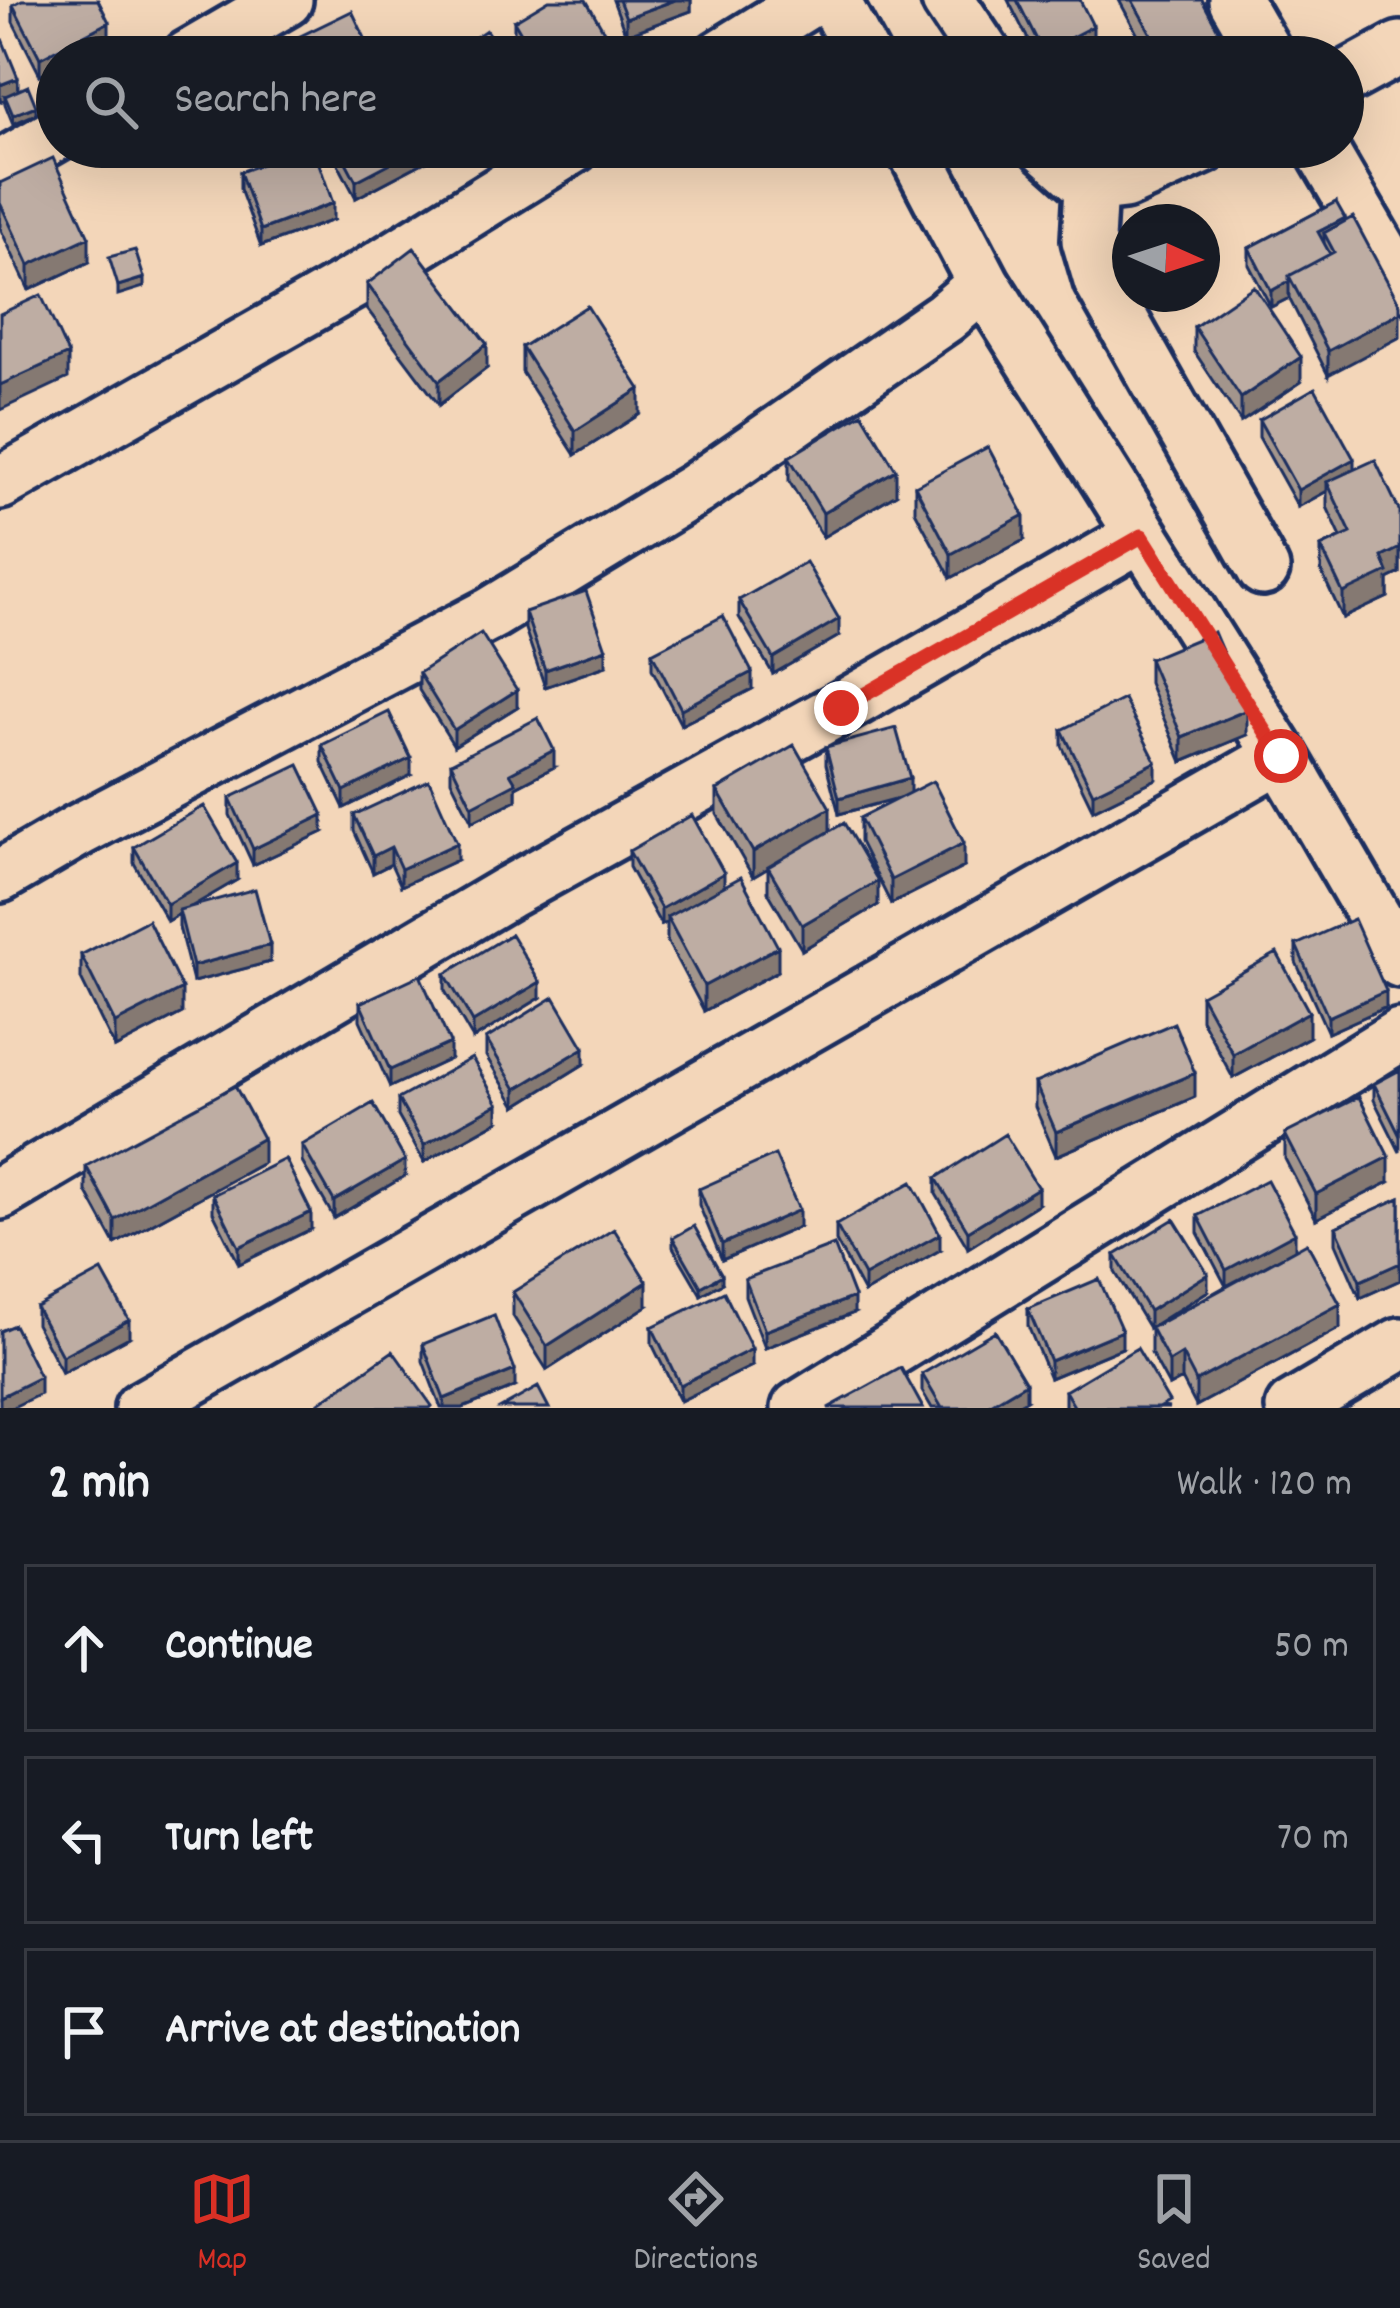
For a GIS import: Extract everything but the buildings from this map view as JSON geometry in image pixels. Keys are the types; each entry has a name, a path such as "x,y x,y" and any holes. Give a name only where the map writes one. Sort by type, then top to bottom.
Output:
{"street":[{"path":"224,36 286,0"},
{"path":"752,36 811,0"},
{"path":"833,0 853,36"},
{"path":"948,0 972,36"},
{"path":"1235,0 1256,36"},
{"path":"1364,68 1400,48"},
{"path":"0,167 36,146"},
{"path":"0,483 370,272 539,168"},
{"path":"923,168 984,284 1281,756 1400,961"},
{"path":"1070,168 1091,187 1124,183 1157,168"},
{"path":"1332,168 1400,284"},
{"path":"1091,187 1088,240 1100,281 1263,568"},
{"path":"0,876 492,613 716,476 945,317 984,284"},
{"path":"0,1193 507,893 1142,536"},
{"path":"141,1408 1281,756"},
{"path":"798,1408 1400,1035"},
{"path":"1292,1408 1400,1344"}],"route":[{"path":"841,708 1142,536 1281,756"}]}
